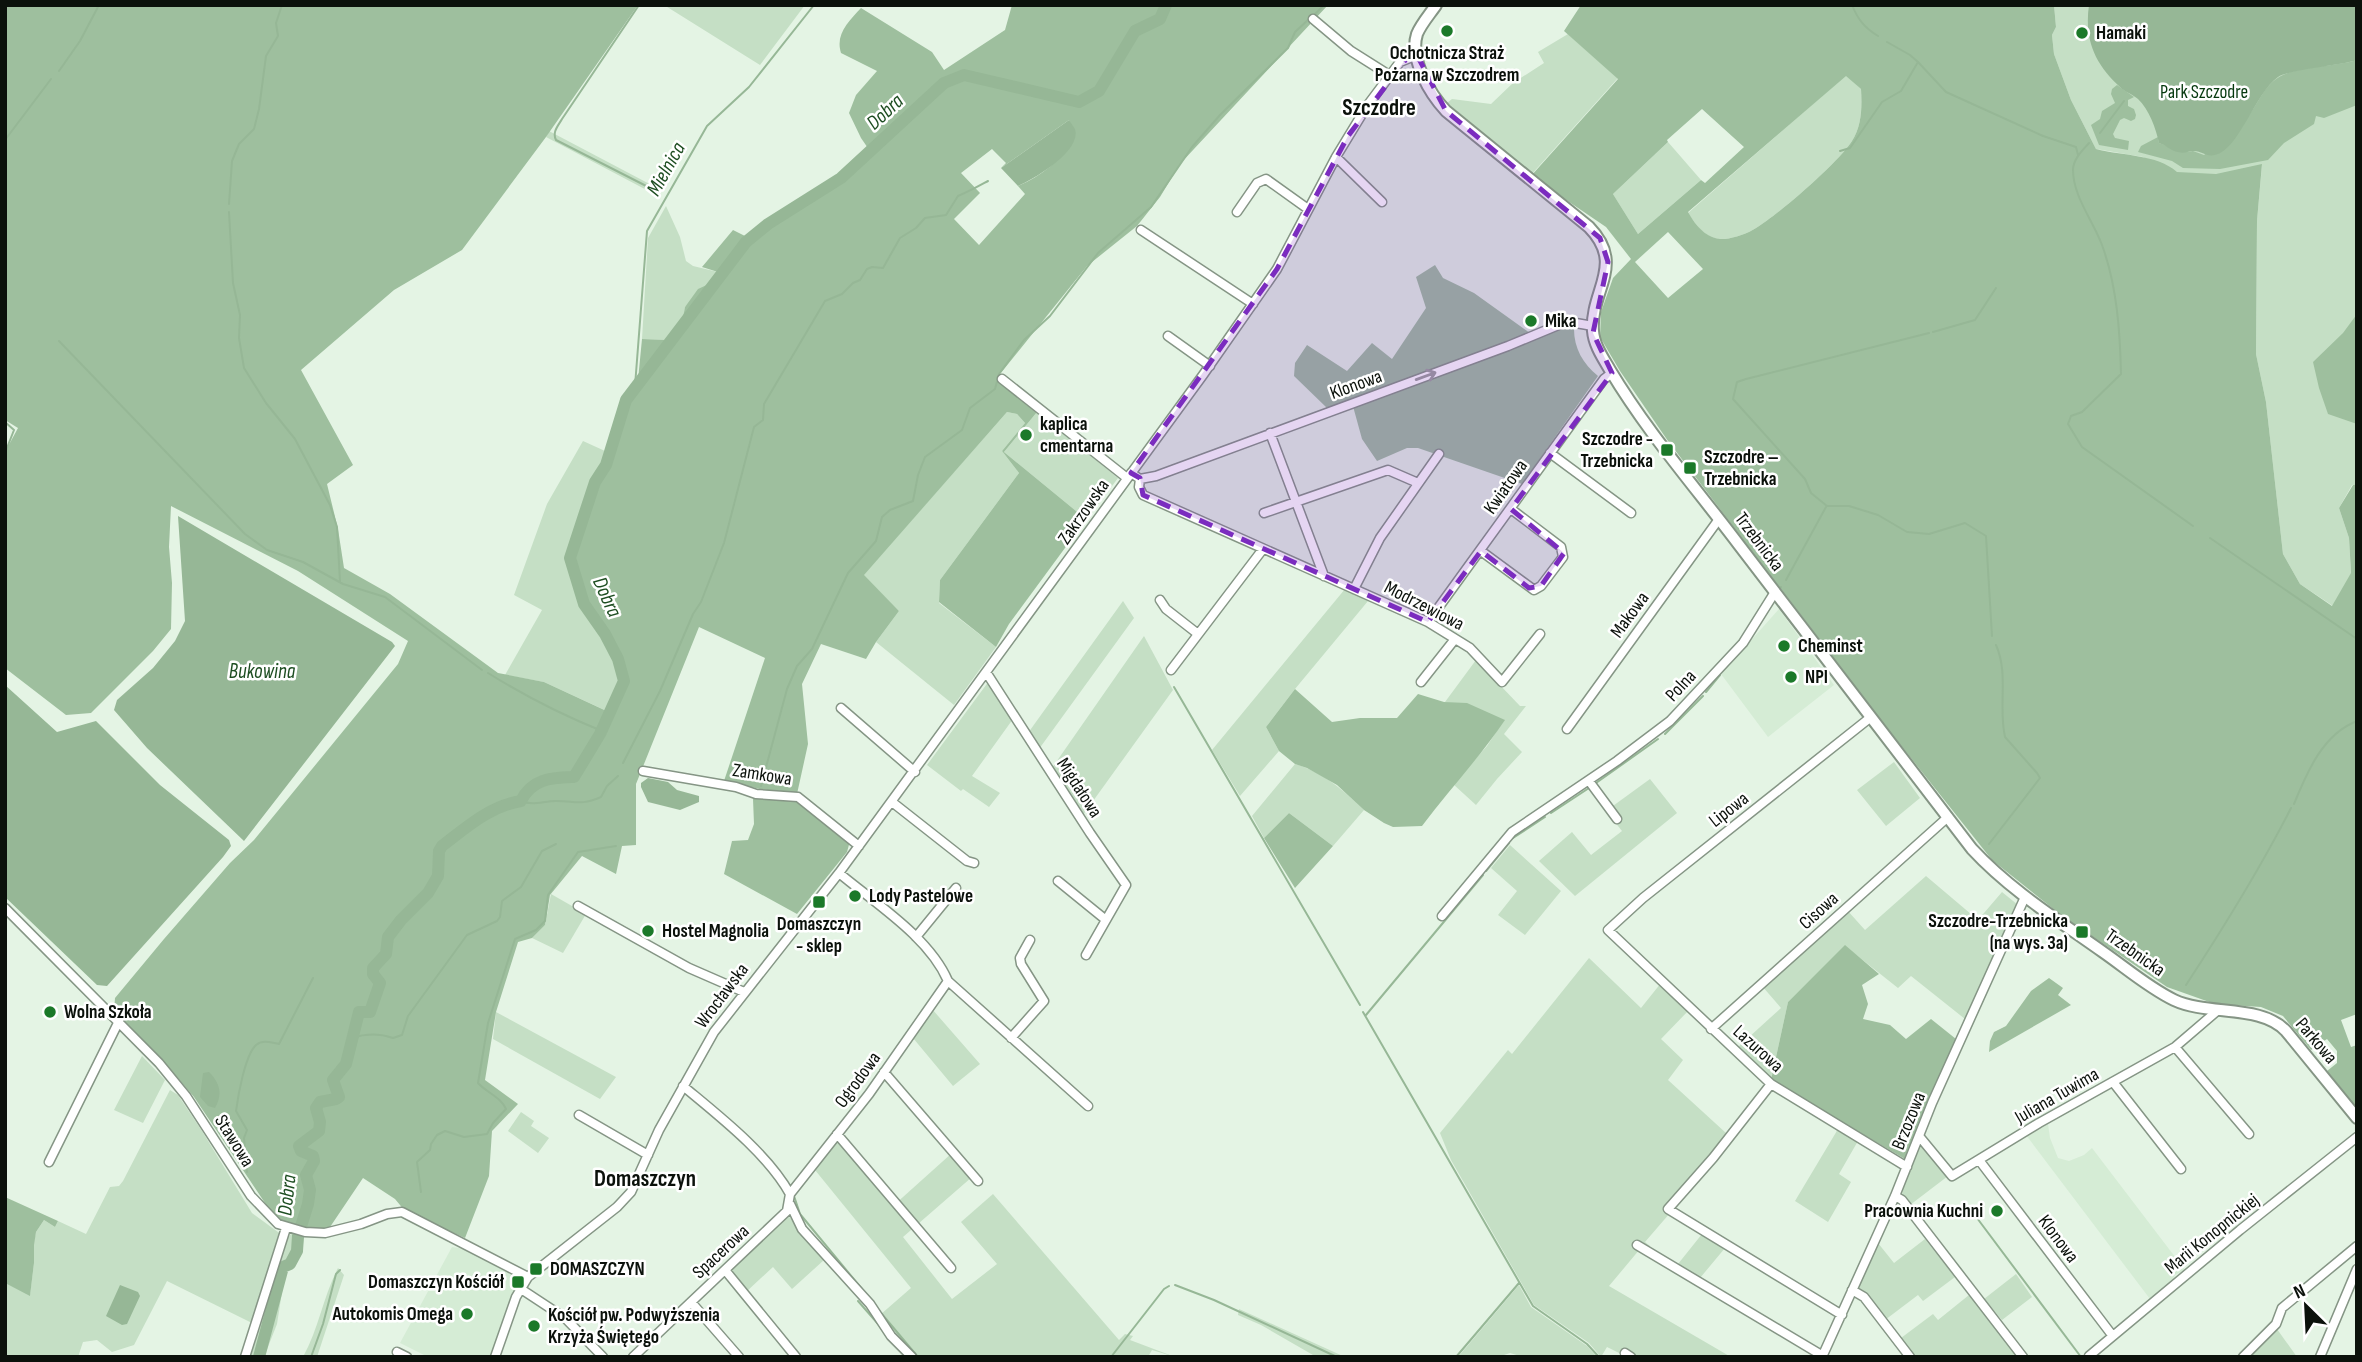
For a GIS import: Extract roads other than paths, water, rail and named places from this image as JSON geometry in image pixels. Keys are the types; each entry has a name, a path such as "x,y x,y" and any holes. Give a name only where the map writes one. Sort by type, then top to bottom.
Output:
{"street":[{"path":"1436,5 1418,31 1417,55 1434,96 1446,111 1600,238 1608,262 1593,326"},
{"path":"1313,19 1352,51 1389,75"},
{"name":"Zakrzowska","path":"985,674 1092,530 1278,269 1336,157 1389,75 1400,62 1417,55"},
{"path":"1336,157 1382,202"},
{"path":"1237,212 1257,183 1266,180 1308,209"},
{"path":"1141,230 1253,304"},
{"name":"Klonowa","path":"1140,479 1156,476 1570,322 1593,326"},
{"name":"Trzebnicka","path":"1593,326 1597,345 1612,373 1643,418 1984,861 2025,897 2157,990 2187,1006 2232,1012"},
{"path":"1168,336 1210,366"},
{"name":"Kwiatowa","path":"1429,622 1604,379 1612,373"},
{"path":"1002,379 1129,476 1140,479"},
{"path":"1270,433 1324,576"},
{"path":"1550,453 1631,513"},
{"path":"1354,589 1380,538 1439,454"},
{"path":"1264,513 1388,470 1418,483"},
{"name":"Modrzewiowa","path":"1140,479 1139,487 1143,495 1429,622 1470,648 1502,682 1540,634"},
{"path":"1481,551 1534,590 1541,586 1563,557 1561,547 1511,509"},
{"name":"Makowa","path":"1567,729 1719,519"},
{"path":"1171,670 1263,549"},
{"name":"Polna","path":"1442,916 1512,832 1658,732 1743,643 1775,592"},
{"path":"1160,600 1166,609 1198,634"},
{"path":"1421,682 1455,639"},
{"name":"Wrocławska","path":"495,1357 528,1277 631,1192 683,1086 714,1032 839,873 985,674"},
{"name":"Migdałowa","path":"985,674 1126,885 1086,955"},
{"path":"841,708 915,772"},
{"name":"Lipowa","path":"1608,930 1643,898 1871,717"},
{"name":"Zamkowa","path":"643,771 736,787 756,794 798,797 859,846"},
{"path":"1589,781 1617,819"},
{"path":"892,802 974,863"},
{"name":"Cisowa","path":"1711,1029 1948,817"},
{"path":"839,873 916,937 938,960 948,981 1088,1106"},
{"path":"1058,881 1106,920"},
{"path":"916,937 957,888"},
{"name":"Brzozowa","path":"1823,1356 2025,897"},
{"path":"578,906 689,968 744,992"},
{"name":"Stawowa","path":"5,908 119,1021 186,1096 251,1196 271,1217 291,1229 325,1234 387,1214 402,1212 528,1277"},
{"name":"Lazurowa","path":"1608,930 1771,1084 1907,1167"},
{"path":"1011,1038 1044,1001 1021,964 1020,958 1030,940"},
{"name":"Ogrodowa","path":"790,1194 884,1072 948,981"},
{"name":"Juliana Tuwima","path":"1919,1136 1952,1176 2175,1047 2217,1011"},
{"name":"Parkowa","path":"2232,1012 2262,1016 2282,1027 2357,1118"},
{"path":"49,1162 119,1021"},
{"path":"2175,1047 2249,1134"},
{"path":"884,1072 978,1181"},
{"path":"2113,1082 2181,1169"},
{"path":"1771,1084 1713,1158 1668,1209 1842,1315"},
{"path":"683,1086 757,1153 784,1182 790,1194 790,1205 802,1229 870,1304 891,1336 912,1357"},
{"path":"579,1115 648,1155"},
{"path":"837,1135 951,1268"},
{"name":"Marii Konopnickiej","path":"2089,1356 2357,1137"},
{"name":"Klonowa","path":"1979,1160 2112,1335"},
{"path":"1895,1196 1902,1200 2023,1357"},
{"name":"Spacerowa","path":"633,1357 787,1211 790,1205"},
{"path":"245,1357 291,1229"},
{"path":"1637,1245 1823,1356"},
{"path":"2243,1357 2276,1324 2282,1307 2357,1246"},
{"path":"2320,1357 2357,1269"},
{"path":"724,1270 796,1357"},
{"path":"521,1289 565,1318 603,1357"},
{"path":"1852,1290 1864,1297 1910,1357"},
{"path":"691,1302 739,1357"},
{"path":"397,1352 407,1357"}],"water":[{"path":"2089,5 2357,5 2357,60 2278,77 2262,95 2232,143 2224,151 2215,155 2197,151 2180,153 2159,143 2146,108 2111,78 2098,60 2088,29"},
{"path":"1069,120 1075,129 1071,146 1055,163 1018,186 1001,168"},
{"name":"Bukowina","path":"178,516 395,646 244,841 147,748 114,710 117,700 153,668 175,641 185,621"},
{"path":"5,685 57,732 96,721 160,785 229,840 231,846 223,857 107,986 97,985 5,897"},
{"path":"648,778 668,782 677,790 699,796 699,802 680,810 648,802 641,783"},
{"path":"209,1072 219,1089 215,1108 208,1106 200,1097 203,1073"},
{"path":"120,1285 138,1292 140,1296 127,1324 122,1325 106,1316"}],"waterway":[{"path":"59,71 80,41 99,5"},
{"path":"229,204 232,161 239,144 254,129 266,56 278,36 276,23 282,5"},
{"path":"639,5 562,119 555,137 556,140 658,192"},
{"name":"Mielnica","path":"635,386 647,231 707,126 749,87 814,5"},
{"name":"Dobra","path":"259,1357 283,1267 290,1264 297,1251 298,1236 308,1204 310,1190 306,1175 314,1161 313,1156 301,1151 299,1146 319,1131 320,1122 316,1108 320,1102 339,1097 333,1080 346,1064 359,1012 370,1012 380,983 373,974 373,968 386,954 388,937 428,893 438,876 439,851 442,846 489,812 521,801 537,784 550,779 574,777 600,734 624,681 618,659 584,604 570,558 595,482 606,465 626,400 746,242 768,224 841,178 944,83 964,75 1079,102 1099,91 1135,31 1160,19 1166,5"},
{"path":"1313,16 1324,5"},
{"path":"1852,5 1862,23 1878,36"},
{"path":"761,786 787,689 797,666 812,649 848,573 876,541 882,517 890,510 913,501 925,457 962,430 970,408 995,389 999,374 1024,340 1050,316 1098,253 1151,207 1192,147 1220,115 1288,48 1295,32 1309,19"},
{"path":"1887,42 1918,62"},
{"path":"1840,151 1850,148 1882,102 1901,91 1918,62 1946,92 2043,136 2076,147 2078,155"},
{"path":"5,140 51,79"},
{"path":"2100,133 2124,101"},
{"path":"2089,143 2075,162 2074,180 2102,245 2111,276 2119,325 2121,374 2082,412 2071,416 2068,424 2082,447 2193,526"},
{"path":"623,763 701,602 724,543 754,427 763,420 764,404 825,301 842,294 860,280 867,269 883,268 900,238 916,228 925,218 946,215 958,196 988,181"},
{"path":"229,212 233,283 240,315 239,338 244,368 266,403 295,439 330,505 337,527 340,582"},
{"path":"1933,332 1975,320 1996,288"},
{"path":"1929,333 1737,382 1733,399 1805,479 1811,493 1827,506 1849,506 1878,515 1907,532 1929,534 1965,523 1986,536 1992,636"},
{"path":"59,341 245,534 267,550 303,562 343,584 385,597 482,670"},
{"path":"5,422 14,430 5,453"},
{"path":"1786,580 1826,507"},
{"path":"2210,538 2357,639"},
{"path":"1989,844 2040,778 2005,737 2002,667 1996,645"},
{"path":"488,673 544,705 602,731"},
{"path":"1706,692 1720,675"},
{"path":"1174,687 1360,1005"},
{"path":"1665,734 1703,696"},
{"path":"2294,804 2318,755 2335,735 2357,721"},
{"path":"1596,783 1658,739"},
{"path":"521,801 588,801 601,797 607,786 618,776"},
{"path":"1551,813 1589,788"},
{"path":"2186,985 2241,898 2291,808"},
{"path":"1513,838 1545,817"},
{"path":"1486,871 1509,843"},
{"path":"352,1038 368,1034 393,1038 402,1035 408,1016 467,935 497,921 502,901 521,887 542,851 556,844"},
{"path":"421,1192 417,1162 430,1150 437,1135 445,1131 464,1137 487,1134 506,1109 501,1101 478,1083 488,1023 515,939 536,930 545,921 548,895 578,852 616,846"},
{"path":"1366,1015 1483,875"},
{"path":"247,1172 244,1138 247,1130 236,1111 245,1066 252,1050 259,1043 279,1044 313,978"},
{"path":"1363,1012 1533,1306 1587,1344 1599,1357"},
{"path":"794,1196 800,1214 862,1289"},
{"path":"1977,1218 2081,1357"},
{"path":"311,1357 336,1274 340,1270"},
{"path":"1456,1357 1519,1283"},
{"path":"1175,1285 1214,1300 1337,1357"},
{"path":"1111,1357 1169,1286"},
{"path":"858,1301 879,1325"},
{"path":"881,1313 918,1357"}],"place":[{"name":"Ochotnicza Straż Pożarna w Szczodrem","path":"1447,31"},
{"name":"Hamaki","path":"2082,33"},
{"name":"Mika","path":"1531,321"},
{"name":"kaplica cmentarna","path":"1026,435"},
{"name":"Szczodre - Trzebnicka","path":"1667,450"},
{"name":"Szczodre – Trzebnicka","path":"1690,468"},
{"name":"Cheminst","path":"1784,646"},
{"name":"NPI","path":"1791,677"},
{"name":"Lody Pastelowe","path":"855,896"},
{"name":"Domaszczyn - sklep","path":"819,902"},
{"name":"Hostel Magnolia","path":"648,931"},
{"name":"Szczodre-Trzebnicka (na wys. 3a)","path":"2082,932"},
{"name":"Wolna Szkoła","path":"50,1012"},
{"name":"Pracownia Kuchni","path":"1997,1211"},
{"name":"DOMASZCZYN","path":"536,1269"},
{"name":"Domaszczyn Kościół","path":"518,1282"},
{"name":"Autokomis Omega","path":"467,1314"},
{"name":"Kościół pw. Podwyższenia Krzyża Świętego","path":"534,1326"}],"district":[{"name":"Szczodre","path":"1379,108"},
{"name":"Domaszczyn","path":"645,1179"}],"park label":[{"name":"Park Szczodre","path":"2204,92"}]}
